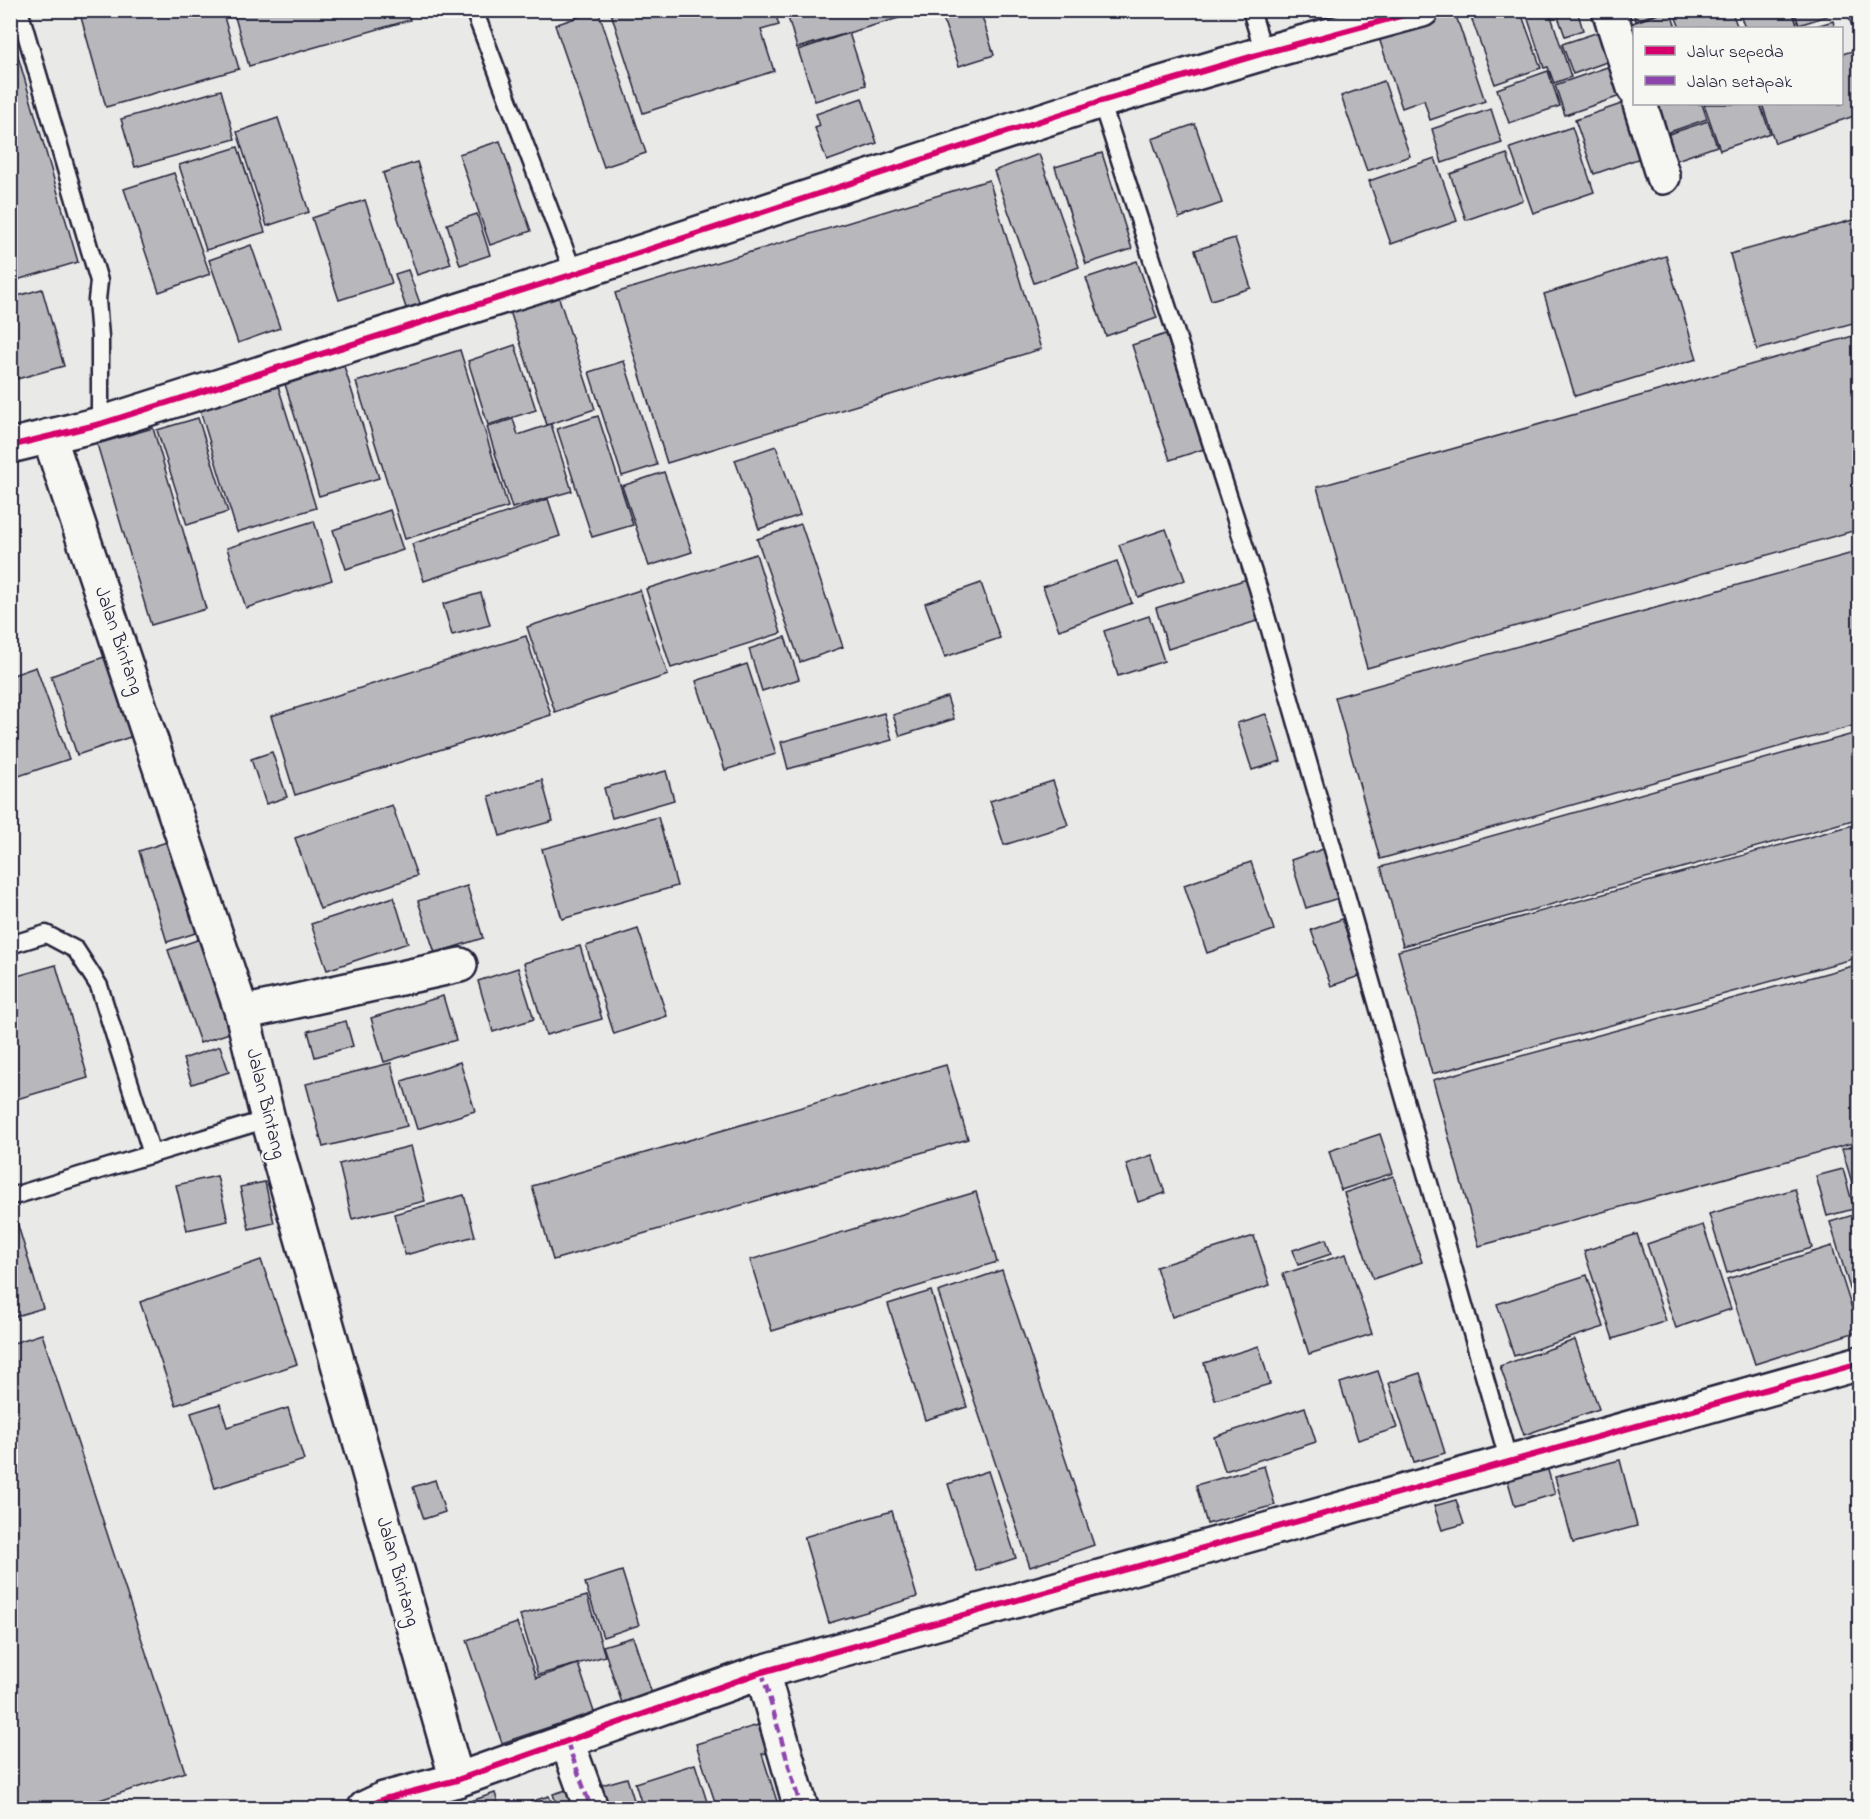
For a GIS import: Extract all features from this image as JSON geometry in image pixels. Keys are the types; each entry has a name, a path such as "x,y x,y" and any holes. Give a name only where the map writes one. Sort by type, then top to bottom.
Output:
{"street":[{"path":"10,446 100,424 574,274 1101,101 1422,10"},
{"path":"1609,10 1633,82"},
{"path":"1640,105 1663,177"},
{"name":"Jalan Bintang","path":"49,436 242,1012 268,1119 457,1780"},
{"path":"242,1012 460,965"},
{"path":"379,1806 762,1672 1860,1363"},
{"path":"762,1672 801,1809"},
{"path":"567,1742 591,1809"}],"lane":[{"path":"19,10 99,281 97,300 100,337 100,424"},
{"path":"474,10 574,274"},
{"path":"1251,10 1264,53"},
{"path":"1101,101 1258,588 1509,1462"},
{"path":"10,945 46,934 76,950 99,986 152,1154"},
{"path":"17,1195 268,1119"}],"building":[{"path":"79,10 222,10 239,69 106,107"},
{"path":"233,10 407,10 410,20 249,66"},
{"path":"598,10 646,153 604,167 555,25"},
{"path":"610,10 774,10 779,25 761,30 774,71 643,113"},
{"path":"786,10 926,10 797,48"},
{"path":"940,10 980,10 994,55 959,66"},
{"path":"1454,10 1485,101 1430,120 1424,100 1402,108 1378,35"},
{"path":"1489,10 1520,10 1541,68 1495,84 1471,17"},
{"path":"1525,10 1549,10 1571,77 1554,83 1548,67 1544,68"},
{"path":"1577,10 1583,30 1565,36 1556,11"},
{"path":"1632,10 1664,10 1636,21"},
{"path":"1670,10 1676,27 1633,27 1633,72 1618,28"},
{"path":"1673,10 1731,10 1738,27 1680,27"},
{"path":"1738,10 1792,10 1798,27 1745,27"},
{"path":"1794,10 1842,10 1842,11 1799,25"},
{"path":"1846,10 1860,10 1860,48"},
{"path":"1833,21 1835,27 1813,27"},
{"path":"10,29 78,262 10,282"},
{"path":"1605,30 1615,59 1573,74 1562,44"},
{"path":"849,33 866,85 815,101 798,50"},
{"path":"1859,49 1860,114 1775,143 1762,105 1843,105 1843,54"},
{"path":"1619,63 1629,93 1565,115 1555,85"},
{"path":"1548,71 1560,106 1509,123 1497,89"},
{"path":"1384,81 1410,156 1367,171 1341,96"},
{"path":"221,90 235,139 135,167 121,119"},
{"path":"862,98 877,143 827,161 815,128 820,126 816,114"},
{"path":"1630,101 1649,155 1594,174 1575,120"},
{"path":"1644,105 1702,105 1707,119 1655,137"},
{"path":"1704,105 1760,105 1770,133 1720,150"},
{"path":"1491,109 1502,143 1442,163 1432,129"},
{"path":"278,118 309,212 267,226 237,132"},
{"path":"1708,121 1717,146 1662,165 1654,139"},
{"path":"1195,124 1222,203 1179,218 1152,139"},
{"path":"1572,127 1594,192 1533,213 1510,148"},
{"path":"500,141 531,231 490,245 459,154"},
{"path":"238,147 265,232 206,250 179,165"},
{"path":"1102,153 1132,249 1086,264 1055,167"},
{"path":"1039,154 1079,267 1034,283 994,171"},
{"path":"1507,154 1523,200 1466,220 1450,174"},
{"path":"1435,158 1457,221 1391,244 1369,181"},
{"path":"417,162 451,264 417,275 383,173"},
{"path":"174,173 210,274 159,292 124,189"},
{"path":"989,180 1041,349 667,463 615,293"},
{"path":"365,200 392,283 339,300 312,218"},
{"path":"477,214 490,255 460,265 447,224"},
{"path":"1860,218 1860,321 1757,350 1730,254"},
{"path":"1235,238 1251,288 1211,300 1195,250"},
{"path":"251,245 280,328 238,343 209,260"},
{"path":"1666,256 1697,359 1575,396 1544,294"},
{"path":"1137,261 1157,318 1106,336 1086,278"},
{"path":"408,270 421,306 407,311 395,274"},
{"path":"42,289 64,366 17,379 10,355 10,298"},
{"path":"557,292 595,409 547,425 509,308"},
{"path":"1166,334 1204,449 1170,460 1132,345"},
{"path":"1860,334 1860,529 1367,668 1317,487"},
{"path":"515,345 536,410 488,425 468,361"},
{"path":"460,350 508,507 405,539 356,382"},
{"path":"624,361 657,465 622,476 589,372"},
{"path":"344,366 379,478 319,496 285,384"},
{"path":"278,386 316,508 237,532 200,410"},
{"path":"598,416 633,525 592,537 557,429"},
{"path":"198,418 228,512 187,525 157,430"},
{"path":"513,419 518,435 551,424 572,491 512,508 487,427"},
{"path":"153,428 206,609 151,625 97,444"},
{"path":"776,446 800,515 759,529 735,460"},
{"path":"664,472 692,552 649,566 622,486"},
{"path":"548,499 560,536 424,581 412,544"},
{"path":"390,510 403,550 346,569 333,530"},
{"path":"314,521 332,580 246,608 227,548"},
{"path":"801,524 843,647 800,662 757,539"},
{"path":"1166,529 1185,580 1138,597 1119,545"},
{"path":"1860,551 1860,724 1380,859 1335,697"},
{"path":"756,554 781,633 671,668 646,589"},
{"path":"1117,561 1132,603 1059,630 1043,587"},
{"path":"1247,579 1260,620 1168,649 1156,608"},
{"path":"981,583 1000,638 945,657 925,603"},
{"path":"640,590 668,675 555,712 527,627"},
{"path":"481,593 490,625 452,635 443,604"},
{"path":"1149,616 1164,661 1118,676 1104,631"},
{"path":"526,636 551,715 295,795 271,716"},
{"path":"785,637 799,679 762,691 749,649"},
{"path":"118,652 145,732 77,755 51,676"},
{"path":"747,664 776,754 725,770 696,681"},
{"path":"36,667 69,759 10,779 10,676"},
{"path":"947,697 954,719 900,736 893,715"},
{"path":"884,713 892,740 788,769 781,742"},
{"path":"1266,714 1281,761 1252,770 1237,723"},
{"path":"1860,732 1860,818 1403,946 1381,867"},
{"path":"272,752 287,797 266,804 251,759"},
{"path":"666,771 674,800 612,818 604,788"},
{"path":"542,780 553,821 500,836 489,796"},
{"path":"1053,781 1068,825 1004,845 990,801"},
{"path":"392,805 417,876 320,909 295,838"},
{"path":"658,817 677,886 562,919 542,849"},
{"path":"1860,823 1860,957 1432,1074 1398,951"},
{"path":"173,840 202,931 167,942 139,851"},
{"path":"1326,848 1342,897 1306,908 1291,860"},
{"path":"1251,862 1274,930 1207,953 1184,885"},
{"path":"467,886 483,938 435,953 418,901"},
{"path":"394,897 408,943 327,970 311,924"},
{"path":"1342,919 1362,975 1331,986 1311,930"},
{"path":"638,929 667,1016 614,1034 586,946"},
{"path":"203,938 235,1031 200,1043 168,950"},
{"path":"580,946 602,1019 546,1035 524,963"},
{"path":"1860,964 1860,1141 1479,1246 1433,1080"},
{"path":"56,965 88,1078 10,1101 10,978"},
{"path":"518,968 534,1019 493,1032 478,981"},
{"path":"443,996 456,1040 384,1062 371,1018"},
{"path":"346,1021 353,1046 315,1057 308,1031"},
{"path":"220,1046 229,1072 192,1084 183,1059"},
{"path":"460,1062 475,1111 417,1129 402,1081"},
{"path":"391,1063 407,1126 323,1147 306,1084"},
{"path":"946,1065 968,1139 553,1260 532,1186"},
{"path":"1380,1134 1393,1173 1341,1190 1329,1151"},
{"path":"1860,1144 1860,1192 1855,1193 1842,1149"},
{"path":"411,1146 425,1201 352,1219 339,1164"},
{"path":"1152,1155 1165,1193 1138,1202 1126,1164"},
{"path":"1843,1169 1854,1209 1827,1216 1816,1176"},
{"path":"217,1176 228,1221 187,1230 176,1185"},
{"path":"1393,1176 1422,1262 1373,1279 1344,1193"},
{"path":"265,1182 274,1223 249,1229 240,1187"},
{"path":"1795,1189 1812,1248 1727,1273 1709,1214"},
{"path":"976,1192 997,1262 772,1331 750,1260"},
{"path":"464,1195 475,1236 405,1255 394,1214"},
{"path":"10,1199 43,1308 10,1318"},
{"path":"1860,1213 1860,1322 1830,1222"},
{"path":"1703,1225 1731,1309 1676,1328 1647,1244"},
{"path":"1637,1234 1666,1321 1613,1339 1584,1251"},
{"path":"1254,1236 1270,1285 1172,1317 1156,1267"},
{"path":"1326,1239 1331,1254 1298,1265 1293,1250"},
{"path":"1832,1246 1859,1331 1755,1364 1727,1279"},
{"path":"1346,1254 1372,1334 1309,1354 1283,1274"},
{"path":"261,1260 297,1364 176,1405 140,1302"},
{"path":"1002,1270 1094,1545 1030,1567 938,1292"},
{"path":"1587,1275 1604,1327 1514,1356 1497,1304"},
{"path":"931,1291 967,1407 925,1420 888,1304"},
{"path":"42,1334 185,1772 75,1808 10,1808 10,1344"},
{"path":"1575,1340 1599,1409 1524,1435 1500,1366"},
{"path":"1259,1346 1270,1384 1215,1400 1204,1363"},
{"path":"1378,1371 1397,1428 1358,1440 1340,1383"},
{"path":"1420,1373 1445,1453 1414,1462 1389,1383"},
{"path":"220,1404 227,1427 288,1408 304,1460 215,1488 191,1413"},
{"path":"1305,1407 1316,1442 1225,1471 1214,1437"},
{"path":"1620,1460 1637,1526 1573,1543 1555,1477"},
{"path":"1264,1466 1275,1505 1207,1524 1196,1485"},
{"path":"1547,1467 1555,1494 1515,1506 1507,1478"},
{"path":"988,1471 1016,1558 976,1571 948,1484"},
{"path":"435,1480 445,1512 424,1519 413,1487"},
{"path":"1456,1500 1464,1524 1442,1530 1434,1506"},
{"path":"892,1511 917,1597 829,1623 804,1537"},
{"path":"622,1571 639,1625 603,1637 585,1583"},
{"path":"587,1596 605,1656 538,1675 520,1615"},
{"path":"517,1623 536,1678 578,1664 594,1712 502,1743 467,1640"},
{"path":"633,1637 654,1700 624,1709 603,1646"},
{"path":"758,1725 767,1753 762,1754 779,1808 717,1808 696,1744"},
{"path":"695,1764 709,1808 643,1808 635,1783"},
{"path":"627,1778 635,1803 617,1808 605,1808 598,1786"},
{"path":"566,1790 572,1807 558,1808 553,1794"},
{"path":"495,1793 498,1803 482,1808 471,1808 468,1802"},
{"path":"549,1796 554,1808 511,1808"}],"marked path":[{"path":"762,1672 801,1808"},
{"path":"567,1742 591,1808"}],"cycle path":[{"path":"10,446 100,424 574,274 1101,101 1422,10"},
{"path":"365,1808 384,1799 457,1780 762,1672 1860,1363"}]}
